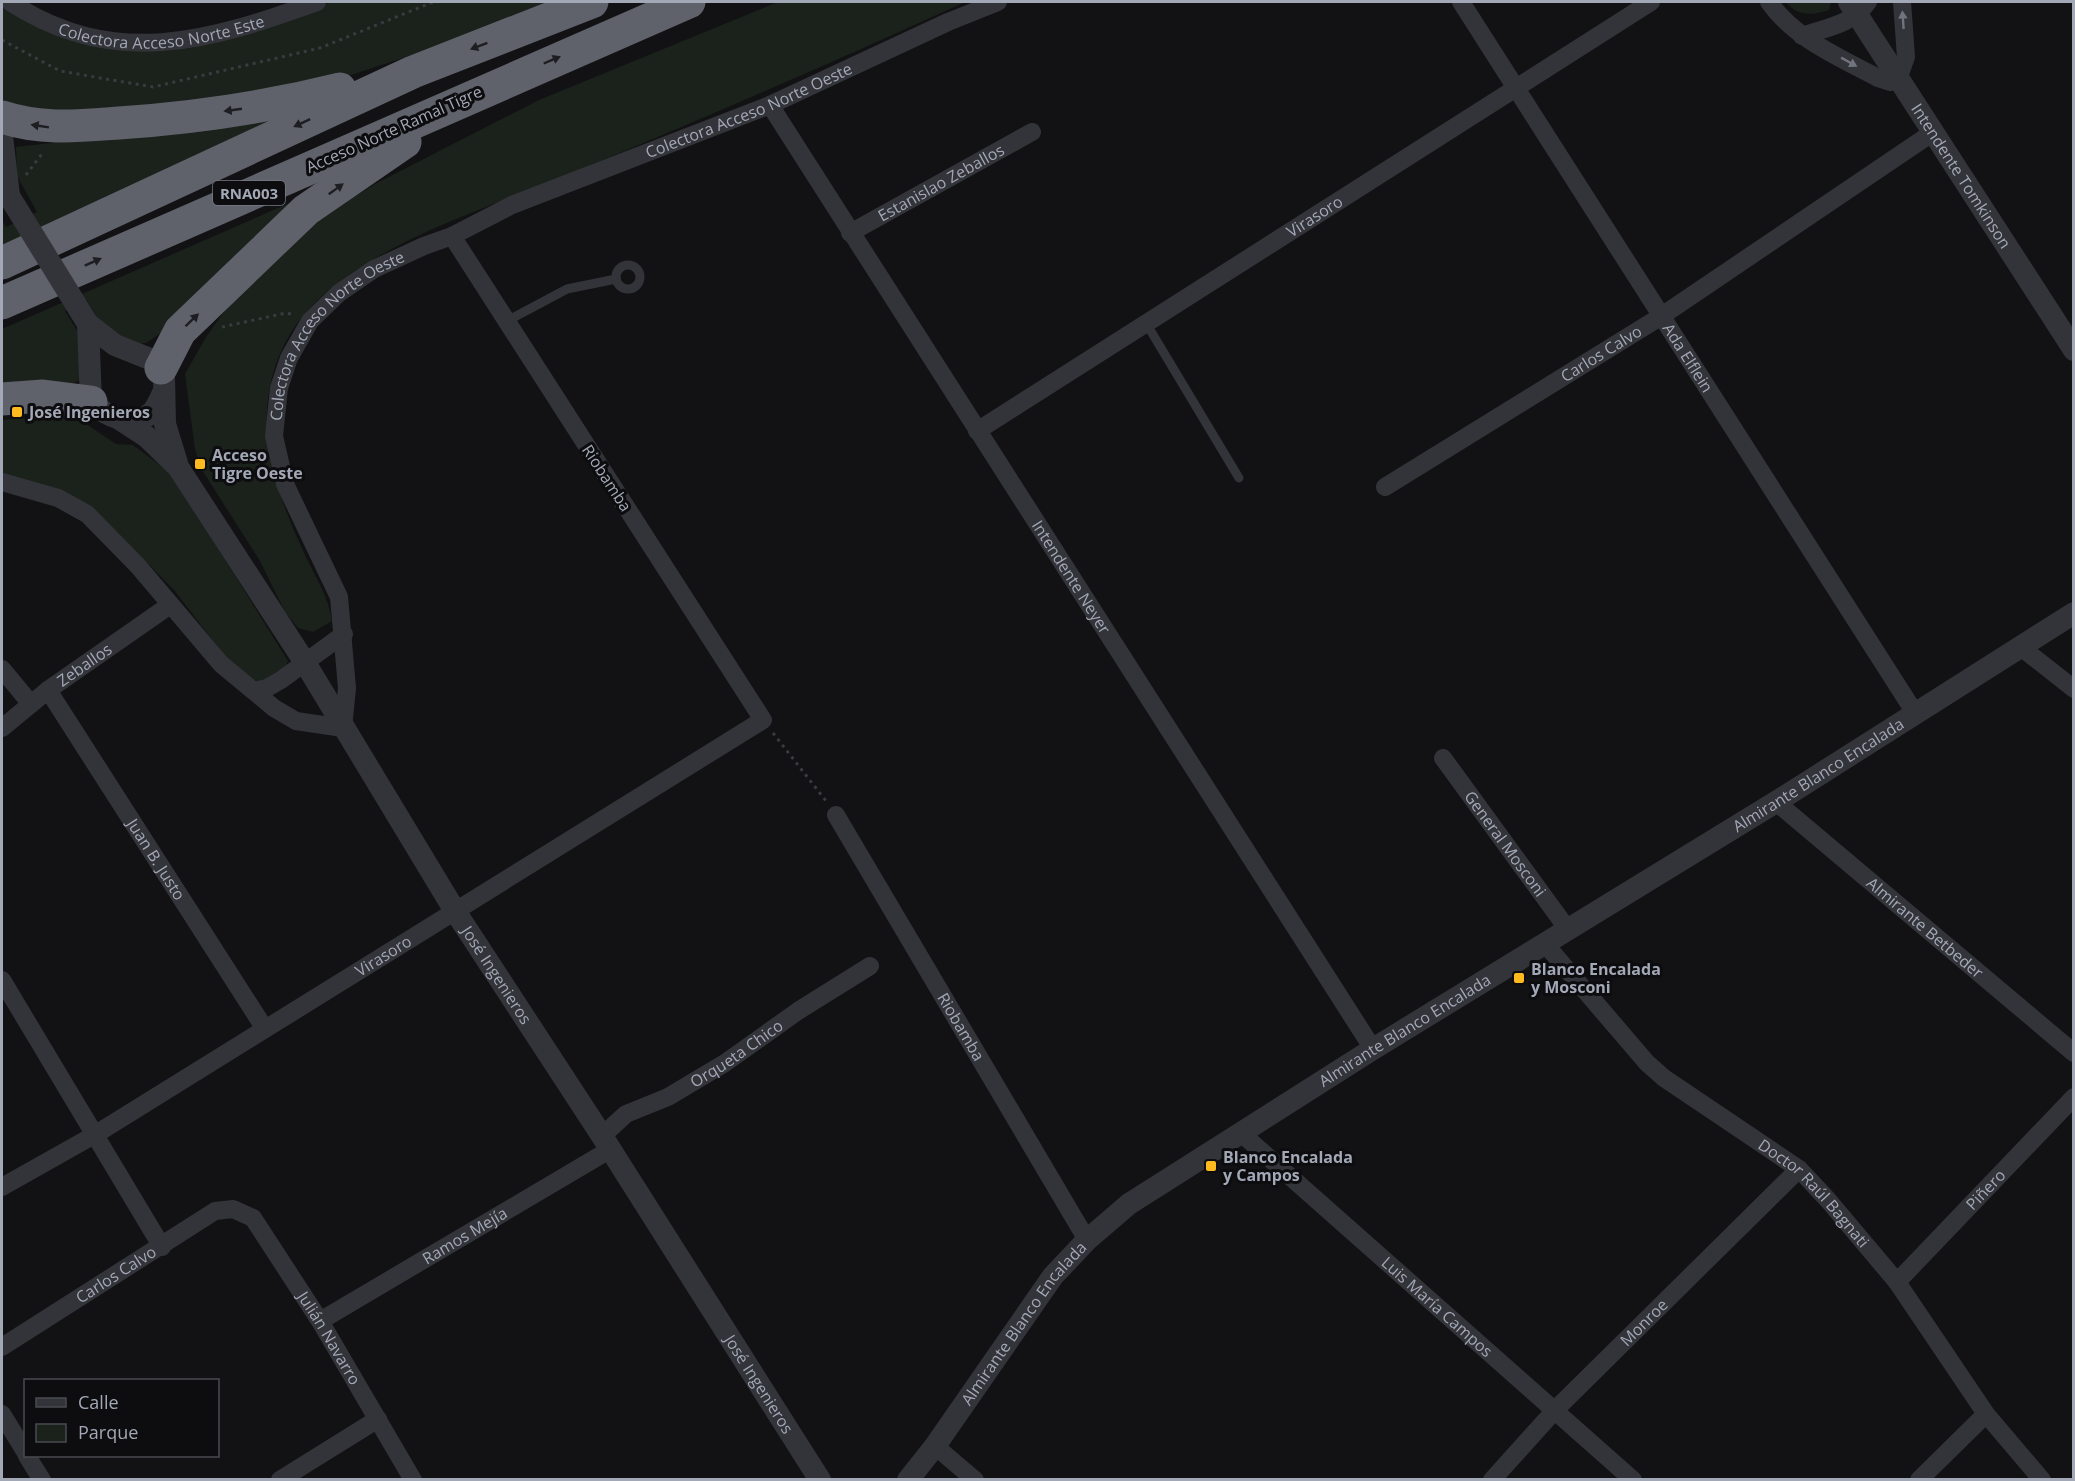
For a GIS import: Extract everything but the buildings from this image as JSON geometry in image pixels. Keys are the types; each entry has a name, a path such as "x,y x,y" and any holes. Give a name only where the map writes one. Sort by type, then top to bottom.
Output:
{"highway":[{"name":"RNA003","path":"2,263 413,72 592,2"},
{"name":"Acceso Norte Ramal Tigre","path":"2,303 498,83 689,2"},
{"path":"2,117 49,128 160,120 291,101 413,72"},
{"path":"162,381 180,331 306,210 378,159 498,83"},
{"path":"2,399 43,396 91,402"}],"street":[{"name":"Colectora Acceso Norte Este","path":"10,2 58,28 117,41 159,43 241,29 317,2"},
{"name":"Colectora Acceso Norte Oeste","path":"343,728 347,688 339,597 285,484 274,436 279,388 289,358 310,321 339,293 374,269 452,236 512,205 770,105 948,22 998,2"},
{"name":"Ada Elflein","path":"1461,2 1915,714"},
{"name":"Virasoro","path":"977,430 1651,2"},
{"path":"1769,2 1781,18 1802,36 1878,78 1890,82 1898,79 1906,57 1902,2"},
{"path":"1802,36 1858,6"},
{"name":"Intendente Tomkinson","path":"1858,6 1898,79 2073,350"},
{"name":"Intendente Neyer","path":"770,105 849,233 1373,1048"},
{"name":"Estanislao Zeballos","path":"849,233 1032,132"},
{"name":"Carlos Calvo","path":"1385,487 1660,317 1932,133"},
{"path":"2,136 5,194 88,324 115,345 150,359 162,381 152,413 138,420 121,420"},
{"name":"Riobamba","path":"452,236 763,720"},
{"path":"88,324 91,402"},
{"name":"José Ingenieros","path":"162,381 165,424 178,467"},
{"name":"José Ingenieros","path":"91,402 103,413 121,420 147,437 178,467 304,661 455,911 606,1142 820,1479"},
{"path":"2,482 57,498 87,514 138,566 221,664 296,721 343,728"},
{"name":"Zeballos","path":"2,728 48,690 170,605"},
{"name":"Almirante Blanco Encalada","path":"908,1479 935,1446 1053,1276 1087,1240 1129,1204 1373,1048 1569,931 2022,648 2073,613"},
{"path":"254,691 267,688 281,680 344,634"},
{"path":"2022,648 2073,689"},
{"path":"2,669 12,678 31,704"},
{"name":"Juan B. Justo","path":"48,690 265,1029"},
{"name":"Virasoro","path":"2,1187 96,1134 763,720"},
{"name":"General Mosconi","path":"1443,758 1569,931"},
{"name":"Almirante Betbeder","path":"1776,802 2073,1053"},
{"name":"Riobamba","path":"836,815 1087,1240"},
{"name":"Doctor Raúl Bagnati","path":"1546,945 1647,1063 1664,1078 1799,1169 1898,1282 1986,1414 2042,1479"},
{"name":"Orqueta Chico","path":"606,1142 626,1114 668,1097 706,1074 798,1011 870,966"},
{"path":"2,980 162,1247"},
{"name":"Piñero","path":"1898,1282 2073,1097"},
{"name":"Luis María Campos","path":"1241,1133 1556,1408 1633,1479"},
{"name":"Ramos Mejía","path":"320,1321 606,1142"},
{"name":"Monroe","path":"1492,1479 1556,1408 1799,1169"},
{"name":"Carlos Calvo","path":"2,1347 162,1247 215,1211 233,1209"},
{"name":"Julián Navarro","path":"233,1209 253,1218 320,1321 413,1479"},
{"path":"2,1414 24,1451"},
{"path":"1919,1479 1986,1414"},
{"path":"280,1479 378,1419"},
{"path":"935,1446 975,1479"},
{"path":"28,1457 42,1479"}],"lane":[{"path":"507,321 567,289 616,279"},
{"path":"1146,323 1239,478"}],"path":[{"path":"2,40 60,71 153,87 320,48 434,2"},
{"path":"5,194 50,144"},
{"path":"213,328 286,313 310,321"},
{"path":"763,720 836,815"}],"green space":[{"path":"332,2 554,2 412,55 345,77 255,98 35,113 2,100 2,3 60,34 238,35"},
{"path":"778,2 965,2 718,111 413,238 355,271 317,301 296,325 281,352 268,399 268,440 276,480 297,538 325,596 332,621 313,632 298,628 285,612 260,561 202,470 195,449 185,374 206,337 252,273 305,226 375,184 539,100"},
{"path":"1786,2 1831,2 1829,10 1812,14 1796,10"},
{"path":"295,115 2,248 2,220 6,227 37,212 17,176 16,147"},
{"path":"349,177 179,321 146,343 128,344 104,329 86,299 65,311 84,342 80,380 65,387 2,391 2,329"},
{"path":"39,413 71,414 116,444 133,445 172,474 288,661 282,674 265,683 249,679 228,660 174,590 91,506 2,476 2,420 28,418"}],"place":[{"name":"José Ingenieros","path":"17,412"},
{"name":"Acceso Tigre Oeste","path":"200,464"},
{"name":"Blanco Encalada y Mosconi","path":"1519,978"},
{"name":"Blanco Encalada y Campos","path":"1211,1166"}]}
